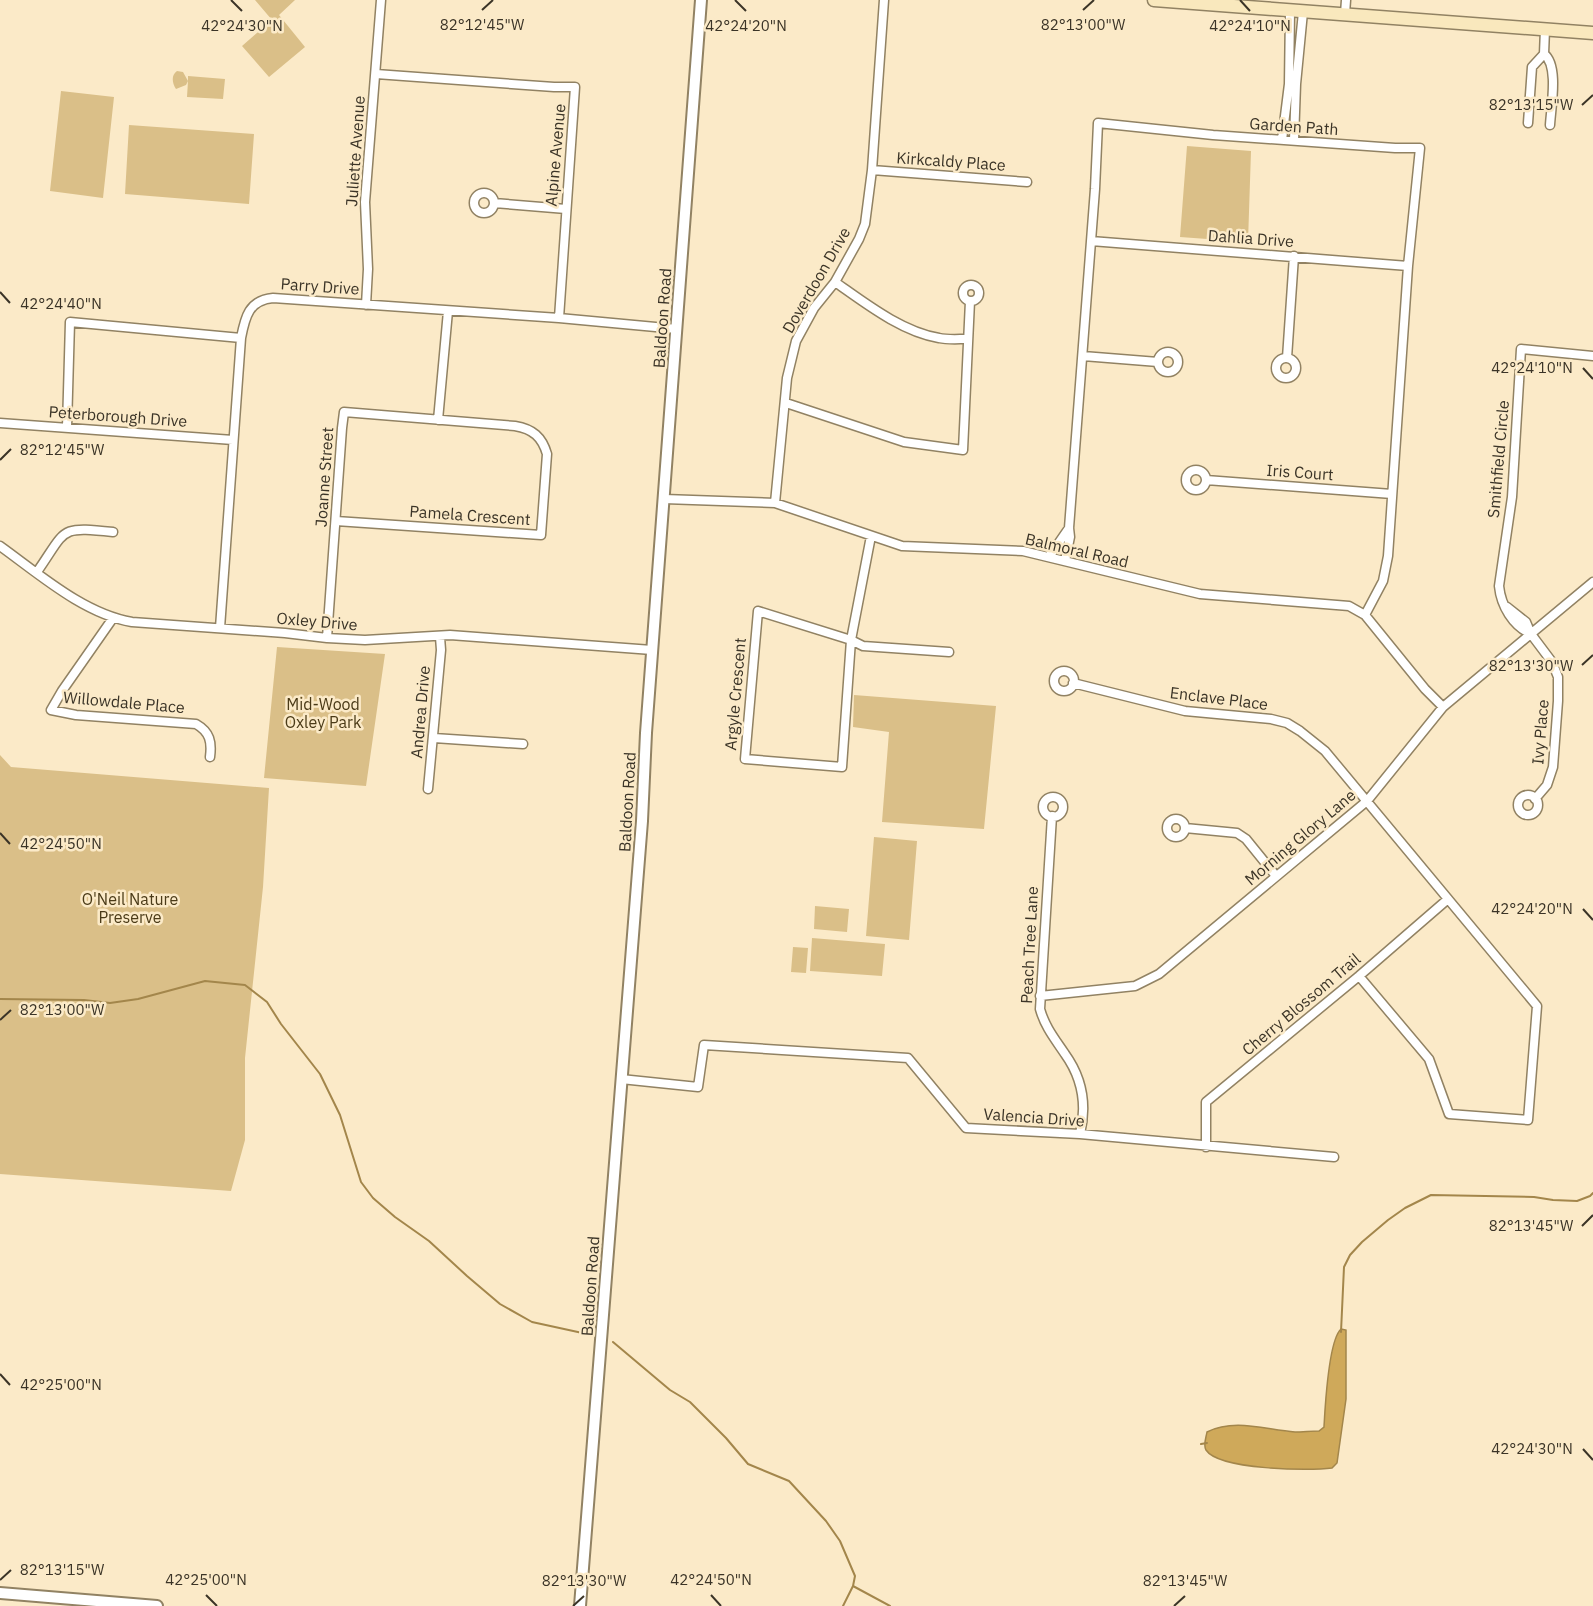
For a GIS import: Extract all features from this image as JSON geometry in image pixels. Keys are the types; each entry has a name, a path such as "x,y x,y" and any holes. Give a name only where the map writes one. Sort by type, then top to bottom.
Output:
{"main road":[{"path":"1154,0 1593,33"}],"street":[{"name":"Juliette Avenue","path":"366,305 368,270 365,202 381,0"},
{"name":"Baldoon Road","path":"580,1606 642,821 645,743 701,0"},
{"name":"Doverdoon Drive","path":"775,503 788,378 796,340 814,308 835,282 865,224 873,170 884,0"},
{"path":"1345,14 1346,0"},
{"path":"1282,140 1297,11"},
{"path":"1294,140 1297,11"},
{"path":"1528,123 1531,73 1534,63 1544,54 1545,29"},
{"path":"1544,54 1548,57 1553,69 1550,125"},
{"name":"Alpine Avenue","path":"376,74 575,87 559,318"},
{"name":"Garden Path","path":"1065,561 1070,537 1098,123 1282,140 1420,148 1408,266 1386,571 1379,591 1365,615"},
{"name":"Kirkcaldy Place","path":"873,170 1027,182"},
{"path":"494,203 566,209"},
{"name":"Dahlia Drive","path":"1091,241 1408,266"},
{"path":"1287,358 1294,256"},
{"path":"835,282 883,315 925,334 939,338 967,339"},
{"name":"Parry Drive","path":"220,628 242,338 244,319 254,304 266,298 559,318 677,329"},
{"path":"786,403 904,442 963,450 970,301"},
{"path":"438,420 448,311"},
{"path":"67,427 70,322 242,338"},
{"name":"Smithfield Circle","path":"1531,634 1519,628 1509,614 1499,586 1512,497 1521,349 1593,356"},
{"path":"1083,356 1158,362"},
{"name":"Joanne Street","path":"327,638 345,412 438,420"},
{"name":"Pamela Crescent","path":"336,521 541,536 546,454 544,443 536,433 516,426 438,420"},
{"name":"Peterborough Drive","path":"0,423 233,440"},
{"name":"Iris Court","path":"1206,480 1392,494"},
{"name":"Balmoral Road","path":"664,498 775,503 902,546 1023,551 1154,585 1200,594 1349,606 1365,615"},
{"path":"37,572 63,534 80,528 113,532"},
{"name":"Garden Path","path":"1049,557 1069,528"},
{"name":"Argyle Crescent","path":"851,640 758,611 745,759 842,768 851,640 871,537"},
{"name":"Oxley Drive","path":"0,546 81,603 113,618 132,622 327,638 365,640 450,635 652,650"},
{"name":"Morning Glory Lane","path":"1040,996 1123,988 1147,981 1159,974 1367,801 1443,707 1593,582"},
{"path":"1365,615 1425,689 1443,707"},
{"name":"Willowdale Place","path":"113,618 51,710 76,715 196,724 207,732 210,738 210,757"},
{"name":"Ivy Place","path":"1531,634 1552,662 1559,684 1553,768 1547,785 1535,799"},
{"name":"Andrea Drive","path":"428,789 441,650 440,637"},
{"path":"851,640 862,646 949,652"},
{"name":"Enclave Place","path":"1073,683 1185,711 1271,719 1287,723 1312,739 1325,751 1537,1006 1528,1120 1449,1114 1429,1059 1359,976"},
{"path":"434,738 523,744"},
{"name":"Peach Tree Lane","path":"1052,816 1040,1009 1043,1023 1076,1071 1082,1088 1084,1118 1080,1134"},
{"path":"1185,828 1238,833 1246,839 1276,876"},
{"name":"Cherry Blossom Trail","path":"1206,1147 1206,1102 1448,899"},
{"name":"Valencia Drive","path":"621,1080 698,1087 704,1045 908,1058 966,1128 1080,1134 1334,1157"},
{"path":"0,1593 157,1606"}],"green space":[{"path":"255,0 295,0 279,15 305,47 269,77 242,46 272,20"},
{"path":"177,71 183,72 188,81 186,85 176,89 173,79"},
{"path":"188,76 225,79 223,99 187,97"},
{"path":"61,91 114,97 103,198 50,191"},
{"path":"129,125 254,134 249,204 125,194"},
{"path":"1187,146 1251,151 1248,242 1180,237"},
{"name":"Mid-Wood Oxley Park","path":"277,647 385,654 366,786 264,778"},
{"path":"854,695 996,706 984,829 882,822 889,732 853,727"},
{"name":"O'Neil Nature Preserve","path":"0,755 11,767 269,788 263,887 245,1058 245,1140 231,1191 0,1174"},
{"path":"874,837 917,841 909,940 866,936"},
{"path":"815,906 849,909 847,932 814,929"},
{"path":"812,938 885,944 882,976 810,971"},
{"path":"793,947 808,948 806,973 791,972"}],"shaded area":[{"path":"1341,1329 1346,1330 1346,1399 1337,1463 1332,1468 1266,1468 1228,1462 1214,1457 1206,1450 1207,1432 1228,1426 1240,1425 1295,1432 1319,1431 1324,1427 1333,1346"}],"waterway":[{"path":"0,999 84,1000 110,1003 138,999 205,981 245,985 267,1002 320,1074 340,1115 361,1182 373,1198 429,1241 500,1304 532,1322 587,1334"},
{"path":"1341,1332 1344,1267 1350,1255 1362,1242 1405,1208 1431,1195 1534,1197 1577,1201 1593,1193"},
{"path":"613,1342 670,1390 690,1402 748,1464 789,1481 826,1521 840,1541 855,1576 853,1586 843,1606"},
{"path":"1201,1444 1207,1443"},
{"path":"853,1586 890,1606"}]}
